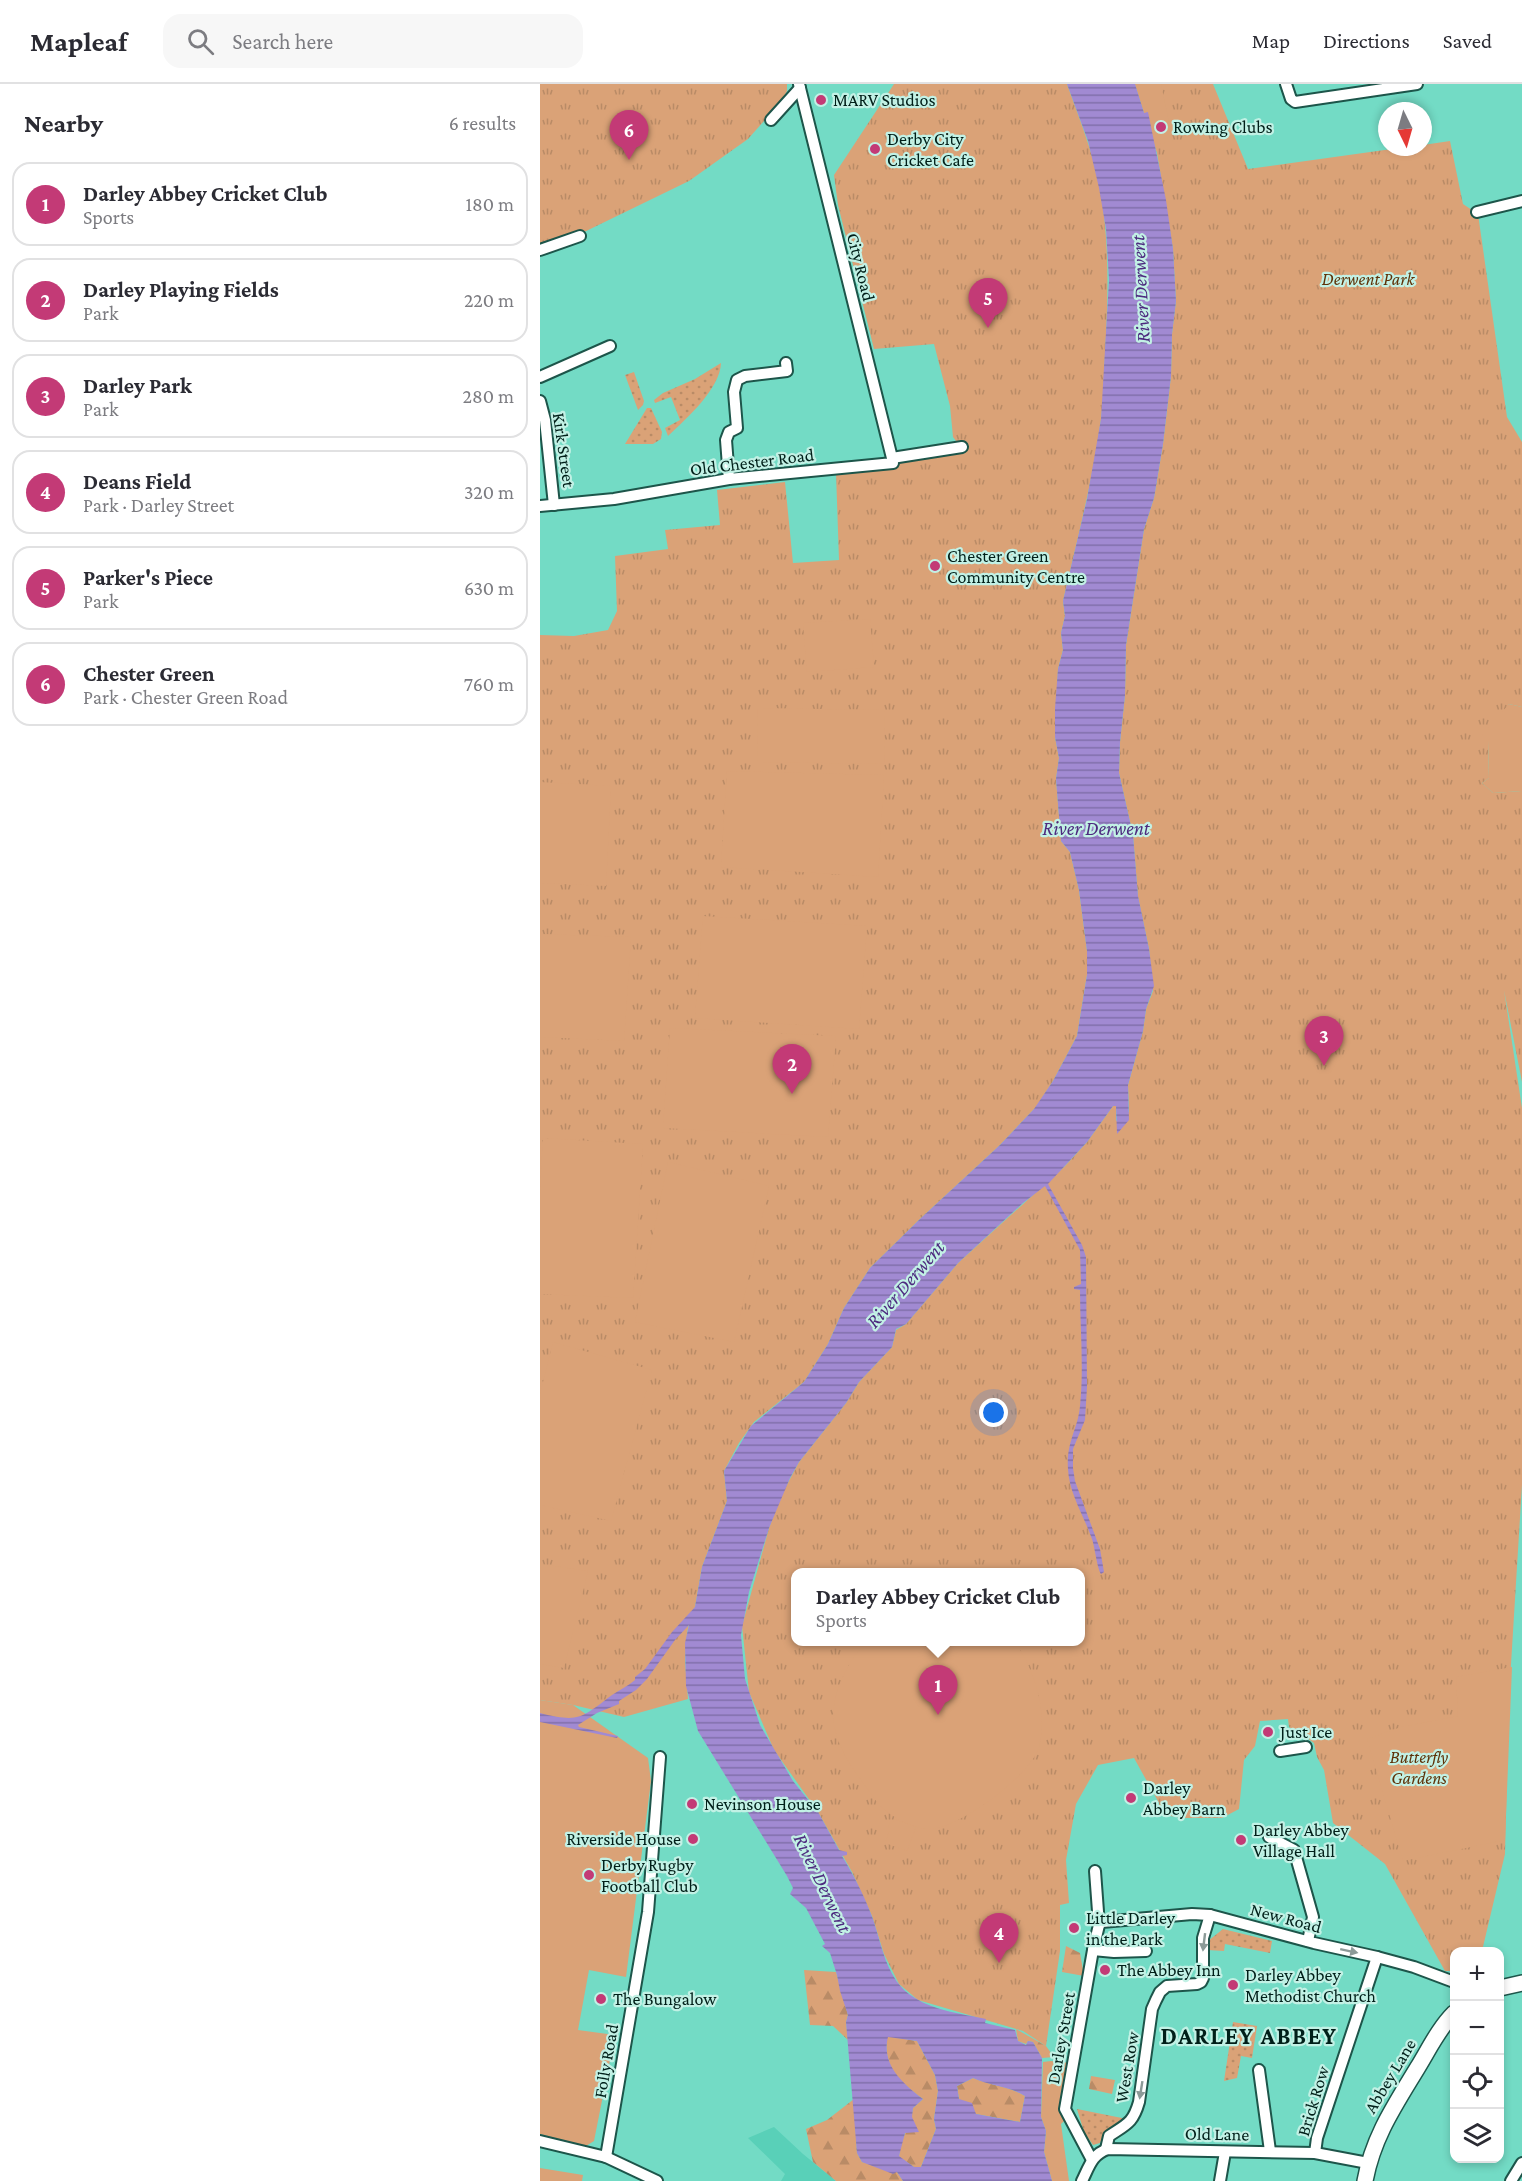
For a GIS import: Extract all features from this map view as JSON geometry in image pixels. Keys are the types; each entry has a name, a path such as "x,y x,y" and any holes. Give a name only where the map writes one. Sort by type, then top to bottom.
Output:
{"street":[{"path":"1286,84 1291,99 1295,102 1386,86 1416,84"},
{"path":"771,120 800,86"},
{"name":"City Road","path":"800,86 892,458"},
{"path":"1477,212 1522,201"},
{"path":"540,250 580,236"},
{"path":"540,377 610,346"},
{"path":"729,479 726,440 729,432 737,428 735,392 737,380 745,375 787,371 786,363"},
{"name":"Kirk Street","path":"540,401 545,420 554,505"},
{"name":"Old Chester Road","path":"540,506 614,499 729,479 893,463 892,458 962,447"},
{"path":"1280,1751 1306,1748"},
{"name":"Folly Road","path":"606,2157 648,1912 660,1757"},
{"path":"1269,1837 1294,1850 1313,1917 1308,1941"},
{"name":"Darley Street","path":"1092,2160 1065,2109 1093,1950 1102,1923 1095,1871"},
{"name":"New Road","path":"1102,1923 1192,1914 1210,1915 1414,1967 1450,1980"},
{"name":"West Row","path":"1106,2149 1109,2136 1129,2124 1136,2114 1156,2000 1167,1986 1201,1982 1203,1978 1203,1938 1210,1915"},
{"path":"1093,1950 1146,1951"},
{"name":"Brick Row","path":"1315,2153 1317,2138 1377,1957"},
{"path":"1504,1987 1522,1983"},
{"name":"Abbey Lane","path":"1365,2181 1372,2149 1385,2121 1435,2039 1450,2020"},
{"path":"1259,2070 1270,2151"},
{"path":"540,2141 606,2157 657,2181"},
{"path":"1082,2181 1092,2160 1099,2152 1106,2149"},
{"name":"Old Lane","path":"1106,2149 1315,2153 1368,2163"},
{"path":"1220,2181 1225,2152"},
{"path":"1511,2181 1522,2163"}],"shaded area":[{"path":"774,2127 836,2181 781,2181 785,2174 748,2138"}],"green space":[{"path":"540,84 787,84 787,91 781,102 748,139 689,181 580,234 540,246"},
{"path":"894,84 1067,84 1090,148 1100,188 1107,271 1103,403 1089,487 1063,601 1065,616 1061,633 1063,650 1058,669 1055,737 1059,758 1056,779 1061,841 1070,852 1079,890 1087,951 1087,975 1077,1036 1036,1107 1000,1145 870,1268 844,1308 828,1344 804,1382 754,1422 739,1443 724,1471 727,1501 702,1567 695,1607 687,1633 685,1661 688,1699 624,1717 540,1700 540,635 574,636 608,630 617,611 615,556 668,549 665,530 720,525 717,490 785,482 793,563 839,560 836,473 965,453 953,437 950,406 934,344 874,349 838,205 834,175"},
{"path":"1135,84 1213,84 1248,169 1378,151 1378,156 1432,156 1432,144 1450,141 1463,204 1478,214 1507,417 1522,442 1522,707 1509,704 1488,741 1489,778 1482,783 1493,793 1522,791 1522,1082 1504,990 1522,1108 1522,1485 1509,1697 1505,1854 1483,1947 1450,1947 1450,1971 1445,1971 1385,1864 1333,1823 1324,1770 1317,1757 1314,1743 1289,1727 1288,1719 1260,1721 1255,1746 1244,1760 1239,1809 1222,1818 1182,1818 1159,1814 1159,1803 1134,1758 1098,1765 1076,1804 1066,1860 1069,1903 1060,1905 1060,1951 1046,2046 1023,2031 918,2000 899,1984 884,1954 872,1916 852,1872 818,1812 774,1750 749,1692 742,1626 769,1528 782,1494 799,1462 846,1403 859,1382 892,1347 896,1330 906,1324 958,1263 1065,1166 1087,1142 1113,1106 1116,1106 1116,1121 1129,1112 1128,1085 1143,1031 1146,1009 1153,991 1149,949 1138,897 1133,835 1119,773 1120,742 1125,695 1126,645 1144,529 1154,498 1163,444 1171,376 1176,301 1173,249 1157,153"},
{"name":"Rowing Clubs","path":"1135,84 1161,84 1173,141 1156,145 1148,113 1144,113"},
{"path":"721,363 715,383 709,393 668,436 665,428 680,420 671,397 655,403 654,400"},
{"path":"634,372 644,401 638,410 625,375"},
{"path":"647,408 651,408 662,432 661,439 653,444 625,444"},
{"path":"870,619 874,667 807,672 803,623"},
{"path":"1509,704 1522,707 1522,791 1493,793 1482,783 1489,778 1488,741 1482,735"},
{"path":"758,708 885,710 884,764 757,762"},
{"path":"727,771 884,775 878,877 721,867"},
{"path":"540,782 611,786 606,886 540,883"},
{"path":"703,916 867,926 859,1029 695,1018"},
{"path":"540,934 631,937 624,1041 540,1037"},
{"path":"670,1028 836,1036 828,1137 663,1128"},
{"path":"543,1138 643,1144 633,1298 540,1294 540,1193"},
{"path":"668,1162 769,1186 734,1342 635,1322"},
{"path":"553,1342 652,1370 611,1521 540,1505 540,1394"},
{"path":"540,1564 588,1571 564,1668 540,1664"},
{"path":"863,1646 1018,1646 1034,1679 1041,1706 1039,1747 1023,1771 1010,1784 960,1819 932,1829 904,1822 879,1805 850,1763 836,1734 835,1702 842,1678 854,1656"},
{"name":"Butterfly Gardens","path":"1512,1667 1505,1840 1403,1861 1367,1739 1401,1727 1458,1716 1456,1677"},
{"name":"Derby Rugby Football Club","path":"540,1700 573,1705 648,1758 651,1781 626,1977 589,1970 578,2030 615,2035 594,2141 586,2146 540,2134"},
{"path":"894,1819 916,1827 907,1851 885,1843 890,1822"},
{"path":"1223,1929 1272,1941 1270,1953 1225,1944 1224,1951 1207,1950 1208,1941"},
{"path":"1066,1946 1080,1953 1084,1976 1062,1972"},
{"path":"804,1970 836,1972 848,2015 846,2022 848,2040 833,2026 810,2025"},
{"path":"1233,2022 1257,2026 1252,2058 1241,2056 1237,2078 1224,2081"},
{"path":"1016,2029 1046,2046 1054,2057 1042,2058 1033,2042 1028,2041 1026,2044 1018,2041"},
{"path":"887,2036 917,2041 935,2075 938,2091 934,2119 936,2129 921,2167 914,2167 899,2157 913,2108 923,2099 894,2073 886,2047"},
{"path":"1043,2062 1071,2063 1067,2118 1061,2124 1069,2181 1052,2181 1044,2152 1046,2131 1041,2117"},
{"path":"1091,2076 1115,2080 1112,2094 1089,2089"},
{"path":"973,2078 1025,2096 1020,2122 976,2114 959,2099 957,2086"},
{"path":"854,2099 857,2153 862,2162 897,2172 903,2181 836,2181 813,2162 806,2129 827,2120"},
{"path":"1077,2109 1127,2119 1104,2134 1100,2143 1093,2145 1084,2132"},
{"path":"540,2168 583,2175 582,2181 540,2181"}],"water":[{"name":"River Derwent","path":"1067,84 1135,84 1144,113 1148,112 1166,200 1173,249 1176,301 1171,376 1163,444 1154,498 1144,529 1126,645 1119,773 1133,835 1138,896 1154,986 1146,1009 1143,1031 1128,1085 1129,1120 1117,1134 1116,1106 1113,1106 1087,1142 1048,1184 1082,1245 1086,1257 1085,1420 1073,1449 1073,1468 1075,1481 1100,1549 1104,1572 1101,1574 1092,1539 1071,1487 1068,1469 1070,1443 1079,1414 1081,1391 1080,1290 1074,1289 1081,1284 1080,1250 1045,1186 1023,1203 958,1263 906,1324 896,1329 892,1347 859,1382 846,1403 799,1462 769,1528 749,1592 741,1635 745,1679 760,1725 793,1781 818,1812 839,1850 847,1852 847,1855 842,1856 865,1899 886,1960 897,1982 905,1991 931,2006 986,2019 985,2023 1015,2030 1018,2041 1026,2045 1028,2041 1033,2042 1042,2058 1041,2117 1046,2131 1044,2152 1052,2181 903,2181 897,2172 893,2174 862,2162 857,2153 846,2022 848,2015 830,1953 822,1946 825,1944 806,1908 790,1894 793,1888 787,1876 698,1731 686,1686 685,1643 689,1625 636,1690 619,1701 619,1704 597,1713 578,1725 618,1736 617,1738 540,1722 540,1713 572,1718 593,1709 635,1680 635,1677 645,1669 672,1632 695,1607 702,1567 727,1501 724,1471 751,1426 804,1382 828,1344 844,1308 870,1268 1000,1145 1034,1109 1053,1081 1077,1036 1087,975 1087,951 1079,890 1070,852 1061,841 1056,779 1059,758 1055,737 1055,708 1058,669 1063,650 1061,633 1065,616 1063,601 1087,499 1101,419 1109,280 1106,229 1088,141","holes":["888,2037 917,2041 935,2075 938,2091 934,2119 936,2129 921,2167 914,2167 899,2156 905,2133 919,2132 912,2117 913,2108 923,2099 901,2079 890,2064","973,2078 1025,2096 1020,2122 976,2114 972,2103 959,2099 957,2086"]}],"place":[{"name":"MARV Studios","path":"821,100"},
{"name":"Rowing Clubs","path":"1161,127"},
{"name":"Derby City Cricket Cafe","path":"875,149"},
{"name":"Chester Green","path":"629,160"},
{"name":"Parker's Piece","path":"988,328"},
{"name":"Chester Green Community Centre","path":"935,566"},
{"name":"Darley Park","path":"1324,1066"},
{"name":"Darley Playing Fields","path":"792,1094"},
{"name":"Darley Abbey Cricket Club","path":"938,1715"},
{"name":"Just Ice","path":"1268,1732"},
{"name":"Darley Abbey Barn","path":"1131,1798"},
{"name":"Nevinson House","path":"692,1804"},
{"name":"Riverside House","path":"693,1839"},
{"name":"Darley Abbey Village Hall","path":"1241,1840"},
{"name":"Derby Rugby Football Club","path":"589,1875"},
{"name":"Little Darley in the Park","path":"1074,1928"},
{"name":"Deans Field","path":"999,1963"},
{"name":"The Abbey Inn","path":"1105,1970"},
{"name":"Darley Abbey Methodist Church","path":"1233,1985"},
{"name":"The Bungalow","path":"601,1999"}],"district":[{"name":"DARLEY ABBEY","path":"1249,2036"}],"park label":[{"name":"Derwent Park","path":"1368,279"}]}
